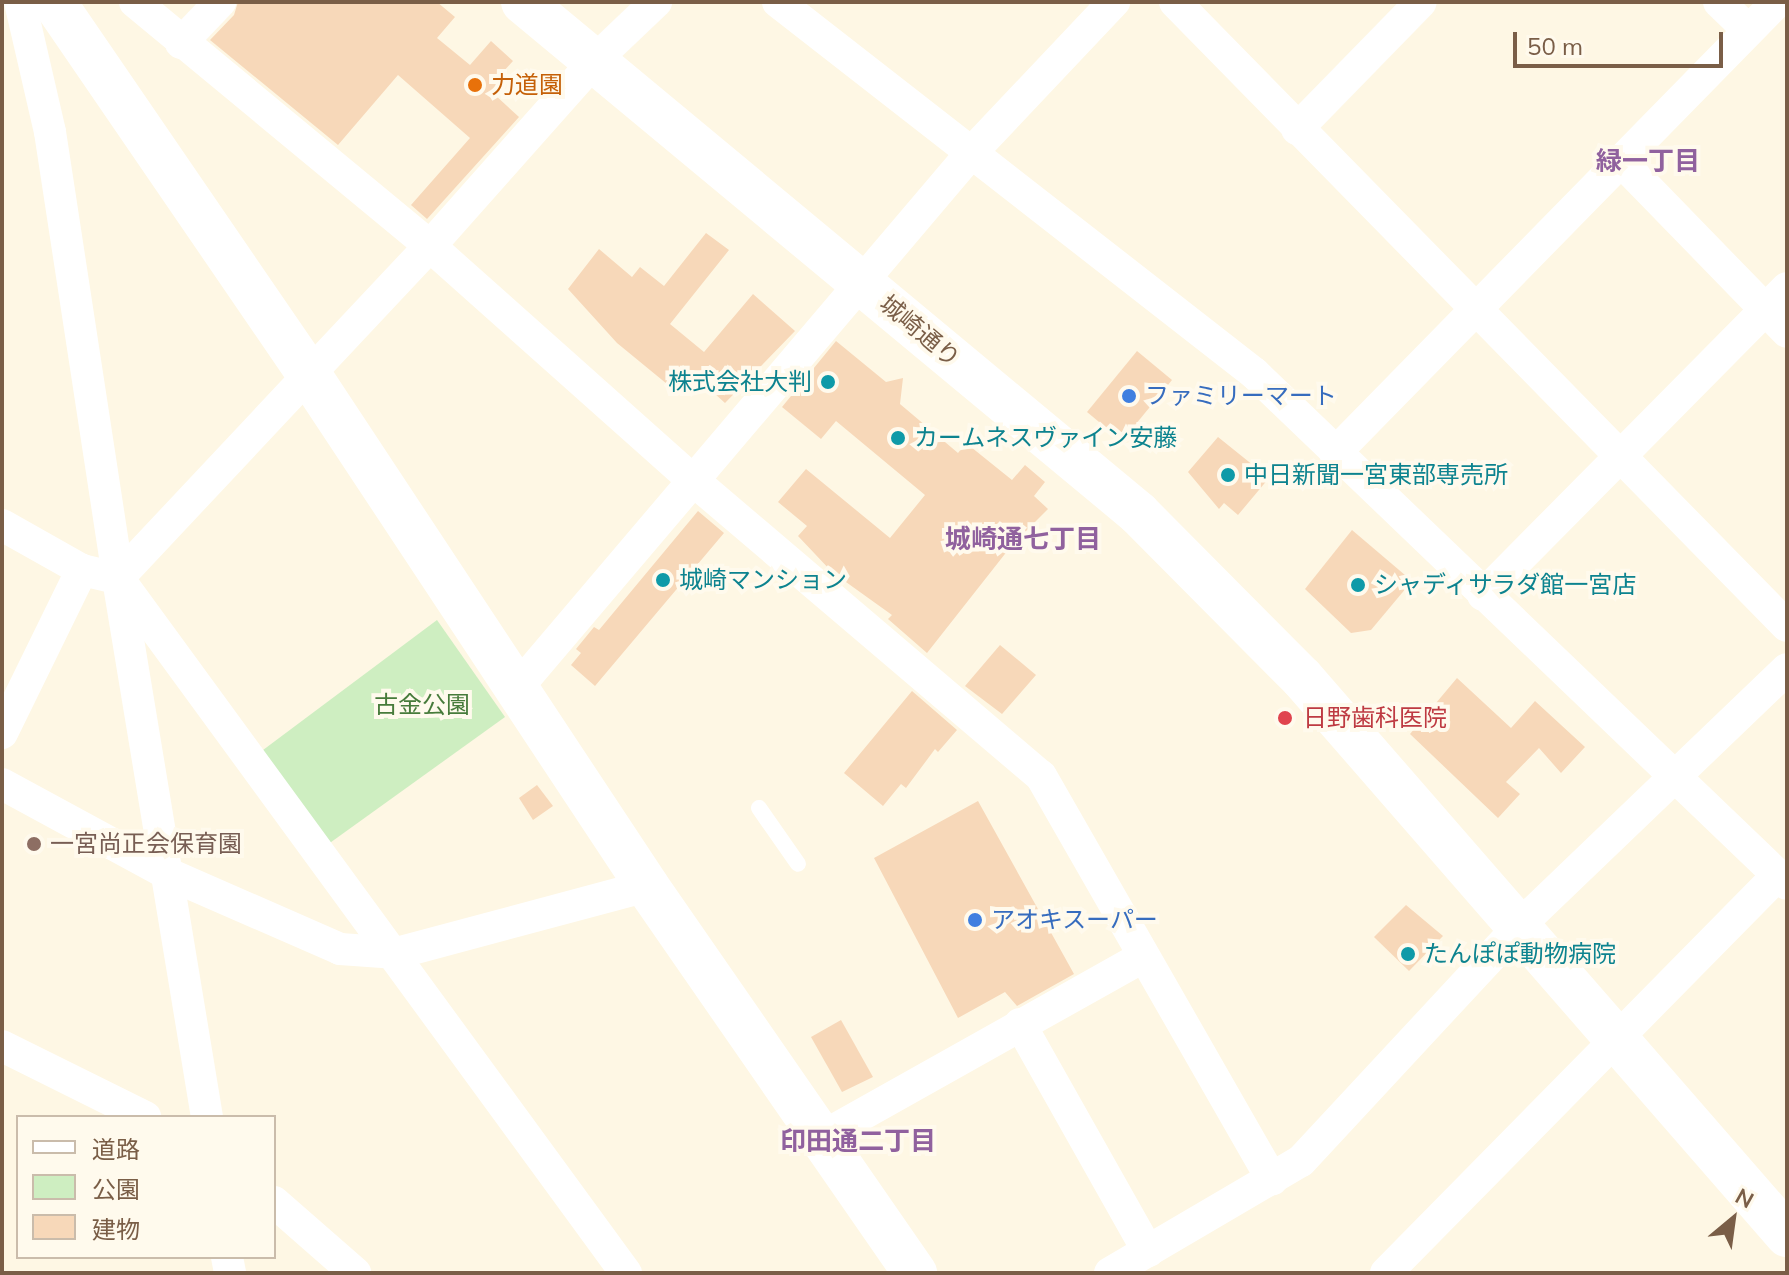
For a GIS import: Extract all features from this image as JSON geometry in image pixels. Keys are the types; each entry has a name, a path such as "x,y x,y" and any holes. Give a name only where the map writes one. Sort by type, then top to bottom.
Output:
{"street":[{"path":"20,2 50,132 164,872 207,1115"},
{"path":"54,2 310,376 647,886 915,1273"},
{"path":"135,2 430,246 694,481 1041,776 1272,1179"},
{"path":"181,43 220,2"},
{"name":"城崎通り","path":"523,2 1138,513 1302,678 1521,924 1787,1235"},
{"path":"118,578 430,246 594,61 656,2"},
{"path":"778,2 1254,373 1783,880 1618,1037 1386,1273"},
{"path":"518,687 972,152 1114,2"},
{"path":"1175,2 1787,626"},
{"path":"1297,129 1421,2"},
{"path":"1719,2 1748,30"},
{"path":"1335,453 1777,2"},
{"path":"1483,595 1780,310 1620,160"},
{"path":"2,525 82,570 118,578 397,953 626,1273"},
{"path":"2,733 82,570"},
{"path":"1110,1273 1301,1161 1521,924 1676,780 1787,669"},
{"path":"2,784 164,872 340,949 397,953 647,886"},
{"path":"820,1138 1143,957"},
{"path":"1020,1024 1148,1251"},
{"path":"2,1046 141,1115"},
{"path":"276,1204 355,1273"}],"lane":[{"path":"759,808 798,864"}],"green space":[{"name":"古金公園","path":"437,620 505,717 327,845 259,753"}],"building":[{"path":"238,2 437,2 455,17 437,38 470,65 491,41 513,61 494,82 500,88 494,94 519,117 427,219 411,205 470,138 398,75 338,145 210,40 234,15"},
{"path":"706,233 729,250 670,324 704,352 753,294 795,331 725,403 683,365 667,384 617,343 568,289 599,249 632,277 640,267 664,286"},
{"path":"836,341 886,382 903,378 900,404 958,453 966,443 1012,480 1025,465 1045,482 1034,496 1048,509 1012,545 927,653 888,619 892,615 832,572 798,536 807,526 778,502 806,469 890,538 925,495 836,421 821,439 782,407"},
{"name":"ファミリーマート","path":"1137,351 1172,380 1122,441 1087,412"},
{"name":"中日新聞一宮東部専売所","path":"1218,437 1269,478 1238,515 1224,503 1219,509 1188,472"},
{"name":"城崎マンション","path":"698,511 724,533 595,686 571,665 581,653 576,649 594,627 599,630"},
{"name":"シャディサラダ館一宮店","path":"1352,530 1412,581 1371,630 1351,633 1305,589"},
{"path":"1000,645 1036,675 1002,714 965,686"},
{"path":"1457,678 1511,728 1535,701 1585,747 1561,773 1539,748 1506,782 1520,794 1498,818 1410,734"},
{"path":"912,691 957,730 938,752 935,749 906,788 901,784 883,806 844,773"},
{"path":"537,785 553,806 533,820 519,798"},
{"name":"アオキスーパー","path":"978,801 1074,974 1017,1006 1005,992 958,1018 874,858"},
{"name":"たんぽぽ動物病院","path":"1406,905 1443,936 1409,971 1374,937"},
{"path":"841,1020 873,1077 842,1092 811,1037"}],"place":[{"name":"力道園","path":"475,85"},
{"name":"株式会社大判","path":"828,382"},
{"name":"ファミリーマート","path":"1129,396"},
{"name":"カームネスヴァイン安藤","path":"898,438"},
{"name":"中日新聞一宮東部専売所","path":"1228,475"},
{"name":"城崎マンション","path":"663,580"},
{"name":"シャディサラダ館一宮店","path":"1358,585"},
{"name":"日野歯科医院","path":"1285,718"},
{"name":"一宮尚正会保育園","path":"34,844"},
{"name":"アオキスーパー","path":"975,920"},
{"name":"たんぽぽ動物病院","path":"1408,954"}],"district":[{"name":"緑一丁目","path":"1648,161"},
{"name":"城崎通七丁目","path":"1023,539"},
{"name":"印田通二丁目","path":"858,1141"}]}
